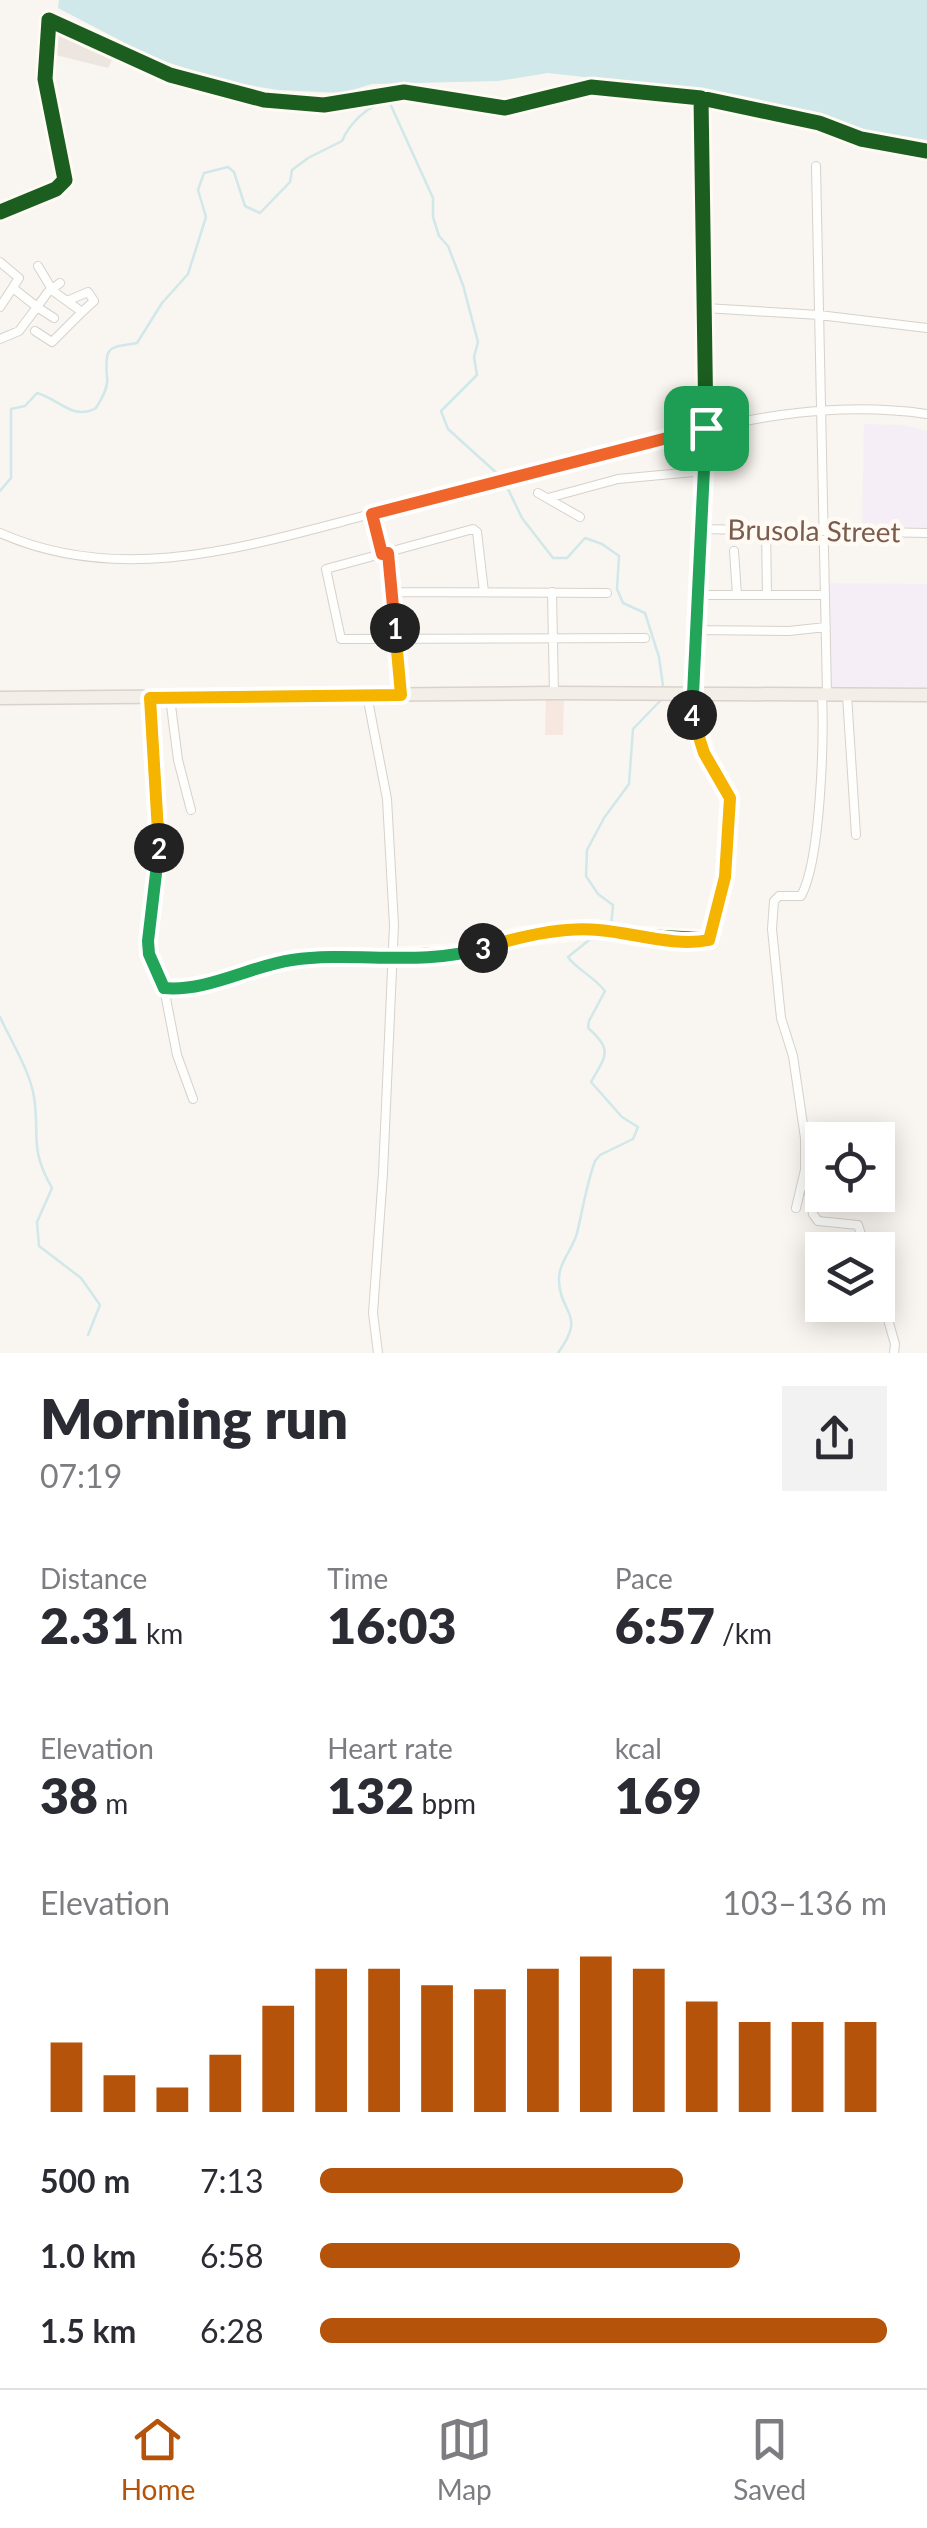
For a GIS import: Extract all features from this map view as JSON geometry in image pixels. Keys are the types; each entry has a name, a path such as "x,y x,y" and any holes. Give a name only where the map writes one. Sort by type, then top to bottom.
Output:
{"main road":[{"path":"0,698 554,693 927,695"}],"street":[{"path":"0,212 56,189 64,180 45,79 50,20 170,75 264,100 324,105 404,92 505,108 591,87 701,98 819,124 861,138 927,150"},
{"path":"164,988 183,989 292,960 467,953 517,937 595,929 709,940 725,877 730,798 704,753 698,726 692,721 706,428 701,98"},
{"path":"805,1138 796,1069 781,1018 772,929 774,901 779,896 800,896 808,873 822,760 826,627 816,166"},
{"path":"0,306 14,288 18,275 1,265"},
{"path":"38,266 67,301 82,312"},
{"path":"0,339 19,331 56,286"},
{"path":"14,288 54,318"},
{"path":"36,330 55,345 94,297 67,301"},
{"path":"705,308 819,315 927,328"},
{"path":"0,534 79,558 155,560 266,542 497,480 779,412 860,408 927,414"},
{"path":"548,498 618,478 704,471"},
{"path":"538,493 580,517"},
{"path":"372,514 392,592 401,695"},
{"path":"484,592 478,532 472,529 326,568 341,638 645,638"},
{"name":"Brusola Street","path":"700,529 927,533"},
{"path":"766,530 766,595"},
{"path":"734,552 737,595"},
{"path":"392,592 607,593"},
{"path":"552,592 554,693"},
{"path":"697,594 825,595"},
{"path":"696,630 788,631 826,627"},
{"path":"847,694 856,835"},
{"path":"367,695 392,846 394,957 375,1256 373,1313 378,1353"},
{"path":"150,698 159,858 149,954 164,988 177,1055 193,1100"},
{"path":"170,698 178,760 191,810"},
{"path":"796,1208 805,1170"},
{"path":"812,1212 818,1221 858,1225 860,1232"},
{"path":"889,1322 894,1353"}],"shaded area":[{"path":"52,25 115,54 108,68 48,53"},
{"path":"864,424 903,425 927,431 927,530 862,527"},
{"path":"829,583 927,584 927,688 830,687"},
{"path":"546,699 564,700 563,735 545,735"}],"water":[{"path":"59,0 927,0 927,140 864,132 809,111 701,90 548,73 498,81 372,84 342,93 278,90 224,81 152,57 58,8"}],"waterway":[{"path":"388,99 433,198 433,217 463,285 478,342 474,357 477,375 441,411 448,429 500,476"},
{"path":"0,491 11,478 11,409 25,406 37,393 73,411 96,408 107,385 108,353 115,347 137,343 162,303 188,274 206,217 198,190 204,173 228,167 234,172 245,206 260,213 290,182 292,170 342,141 359,117 385,102"},
{"path":"505,483 522,518 553,558 567,558 585,538 619,556 617,589 623,603 645,613 659,657 663,686"},
{"path":"611,927 613,905 598,894 586,876 587,850 629,784 633,729 662,699"},
{"path":"558,1353 571,1330 559,1274 576,1236 595,1161 633,1139 638,1127 622,1117 591,1082 604,1049 588,1028 589,1021 605,991 568,957 599,932"},
{"path":"0,1017 32,1087 38,1152 52,1188 37,1222 39,1246 81,1278 100,1305 88,1335"}],"cycle path":[{"path":"0,212 56,189 65,180 45,79 49,20 170,75 264,100 324,105 404,92 505,108 591,87 701,98 819,123 861,139 927,151"},
{"path":"394,957 467,953 517,937 595,929 709,940 725,877 730,798 705,753 698,726 692,721 706,429 701,98"}],"route":[{"path":"706,428 692,721 698,726 704,753 730,798 725,877 709,940 595,929 517,937 467,953 292,960 183,989 164,988 149,954 148,941 159,858 150,698 401,695 388,553 382,554 372,514 706,428"}]}
